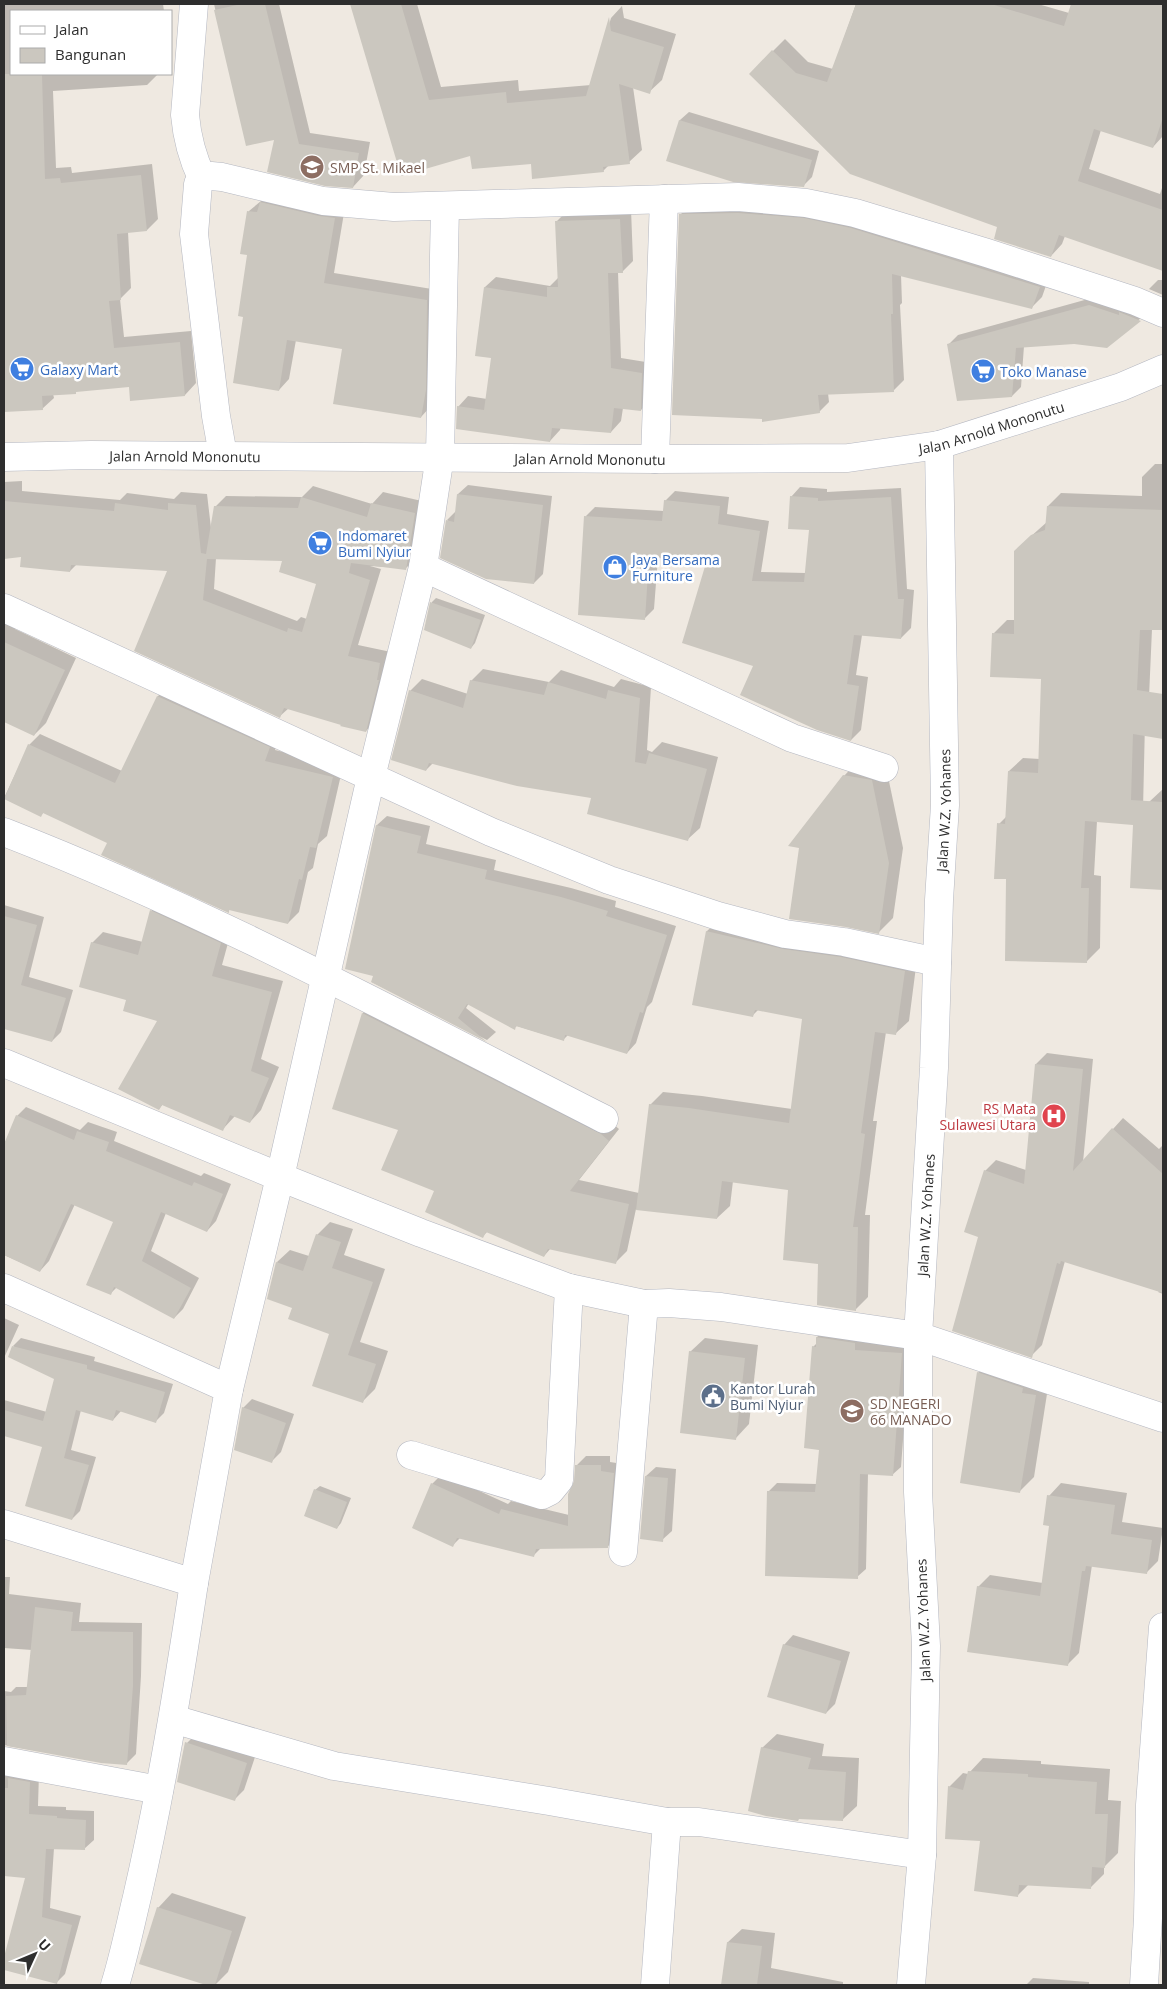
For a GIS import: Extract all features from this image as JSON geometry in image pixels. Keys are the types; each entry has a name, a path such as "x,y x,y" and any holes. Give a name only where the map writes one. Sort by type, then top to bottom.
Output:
{"street":[{"path":"194,4 185,115 186,134 202,178"},
{"path":"223,455 216,416 194,234 198,184 202,178 211,176 222,176 323,201 394,207 738,197 806,203 855,213 987,253 1135,301 1163,314"},
{"path":"655,459 664,199"},
{"path":"115,1985 160,1790 194,1583 229,1389 280,1177 371,777 423,567 440,456 445,206"},
{"name":"Jalan Arnold Mononutu","path":"4,457 223,455 655,459 848,458 939,445 1121,387 1163,369"},
{"name":"Jalan W.Z. Yohanes","path":"911,1985 922,1855 926,1646 918,1492 918,1336 934,1068 939,900 945,805 939,445"},
{"path":"423,567 792,738 884,768"},
{"path":"4,608 491,832 608,880 665,900 785,934 844,942 937,962"},
{"path":"4,832 186,910 326,978 604,1119"},
{"path":"4,1062 280,1177 421,1233 570,1288 644,1304 669,1303 720,1307 918,1336 1163,1418"},
{"path":"4,1288 229,1389"},
{"path":"411,1455 542,1496 550,1491 559,1480 570,1288"},
{"path":"623,1552 644,1304"},
{"path":"4,1524 194,1583"},
{"path":"1144,1985 1158,1778 1163,1627"},
{"path":"173,1720 334,1766 549,1800 667,1822 709,1824 922,1855"},
{"path":"4,1761 160,1790"},
{"path":"655,1985 667,1822"}],"building":[{"path":"242,4 265,4 299,144 359,153 353,188 325,186 267,172 274,140 246,146 214,10"},
{"path":"350,4 401,4 429,100 506,92 507,103 586,96 609,17 611,31 664,47 650,94 619,84 630,164 603,167 604,172 532,179 531,164 472,169 470,156 401,176"},
{"path":"856,4 991,4 1064,26 1071,4 1163,4 1163,117 1153,148 1094,129 1078,181 1163,210 1163,271 1059,235 1051,257 994,239 997,227 850,174 749,74 772,50 796,73 827,82"},
{"path":"4,74 42,75 45,179 60,178 61,183 141,175 147,231 117,234 121,300 109,301 114,348 180,342 185,396 130,401 129,387 76,392 76,394 42,396 43,410 4,412"},
{"path":"679,120 812,160 804,187 733,182 666,161"},
{"path":"260,202 335,218 324,283 427,300 426,390 421,418 333,404 342,349 287,340 279,391 233,383 243,317 238,316 247,255 240,254 247,211 257,212"},
{"path":"738,213 804,218 851,228 1040,287 1032,309 892,274 893,314 891,314 894,392 818,395 820,413 762,422 762,419 672,415 679,214"},
{"path":"620,219 623,273 608,273 611,368 642,373 641,411 614,408 611,433 552,428 550,442 456,429 457,406 484,410 491,358 475,356 484,287 547,297 547,287 558,287 555,221"},
{"path":"1089,305 1119,315 1119,312 1141,321 1107,348 1074,344 1016,348 1012,397 957,401 947,344"},
{"path":"457,494 543,505 534,584 486,579 440,558 446,520 454,522"},
{"path":"790,496 818,498 818,501 891,497 898,599 904,599 901,639 854,635 847,684 859,686 851,741 817,730 740,695 753,666 682,643 706,563 649,557 645,620 578,615 584,516 662,521 664,500 720,506 718,524 760,531 752,581 804,582 809,530 788,529"},
{"path":"301,497 367,517 371,503 415,513 406,570 351,563 349,573 370,580 348,656 380,663 377,680 379,680 366,732 340,726 284,708 280,718 134,651 167,571 71,565 70,572 20,567 21,557 4,559 4,501 114,511 115,503 168,510 168,503 196,505 201,553 206,554 214,506 298,508","holes":["207,559 282,561 279,572 316,584 302,632 288,628 287,632 203,600"]},
{"path":"1047,506 1163,510 1163,630 1140,630 1137,690 1163,694 1163,739 1133,734 1131,800 1163,802 1163,890 1130,888 1133,825 1085,821 1081,888 1089,888 1087,963 1005,961 1006,879 994,879 997,823 1005,824 1008,771 1038,773 1041,679 990,677 992,633 1014,634 1014,551 1031,535 1045,530"},
{"path":"430,602 481,620 471,649 424,630"},
{"path":"4,642 65,670 34,736 4,722"},
{"path":"470,680 544,695 548,682 606,699 608,690 640,698 635,762 646,764 649,753 707,769 688,841 587,814 591,798 517,786 429,763 426,771 391,760 409,690 463,708"},
{"path":"157,696 270,747 265,761 333,777 316,848 310,847 302,880 299,879 288,924 229,910 229,913 101,855 107,843 43,813 41,817 4,799 28,744 115,783"},
{"path":"843,775 872,780 889,863 879,934 789,919 799,848 788,846"},
{"path":"376,825 421,836 417,853 487,870 485,879 561,897 608,911 606,916 667,935 643,1013 640,1012 627,1054 565,1035 564,1041 516,1026 515,1030 467,1004 458,1018 487,1042 371,982 373,976 345,969"},
{"path":"150,910 221,943 212,976 272,992 251,1071 269,1078 250,1123 230,1115 223,1131 162,1105 159,1110 118,1089 157,1021 123,1011 126,1000 79,987 91,942 138,955"},
{"path":"4,916 37,925 21,985 66,998 52,1042 4,1029"},
{"path":"706,931 783,949 841,957 905,971 896,1035 875,1032 861,1133 865,1134 853,1227 858,1227 856,1311 817,1305 818,1264 783,1260 788,1190 722,1181 717,1219 636,1210 649,1104 789,1123 802,1019 755,1010 753,1017 692,1005"},
{"path":"362,1013 601,1134 609,1141 570,1191 629,1204 616,1264 548,1249 544,1257 486,1232 483,1238 425,1212 434,1191 381,1170 398,1130 332,1109"},
{"path":"1035,1064 1083,1069 1073,1171 1112,1128 1163,1174 1163,1293 1061,1261 1060,1264 1057,1263 1032,1358 952,1331 978,1237 964,1232 984,1170 1024,1184"},
{"path":"16,1115 74,1140 77,1131 109,1142 106,1151 192,1186 194,1182 223,1194 207,1232 161,1212 142,1261 191,1288 174,1319 114,1287 111,1295 86,1285 113,1222 71,1204 40,1272 4,1255 4,1144"},
{"path":"316,1234 341,1242 332,1268 373,1282 348,1355 376,1364 363,1403 312,1386 329,1334 288,1319 292,1308 267,1299 276,1262 303,1271"},
{"path":"816,1337 855,1343 855,1350 902,1353 893,1476 860,1474 858,1579 765,1576 767,1491 815,1492 819,1450 804,1448 812,1346 816,1347"},
{"path":"12,1346 87,1365 87,1369 165,1392 156,1423 116,1410 113,1421 76,1410 64,1458 89,1465 72,1520 25,1506 42,1447 4,1436 4,1410 43,1421 54,1379 8,1357"},
{"name":"Kantor Lurah Bumi Nyiur","path":"689,1351 745,1358 736,1440 680,1433"},
{"path":"977,1372 1023,1388 1022,1393 1036,1395 1020,1493 960,1483"},
{"path":"242,1407 286,1423 272,1463 234,1450"},
{"path":"575,1465 601,1465 601,1471 614,1473 608,1548 536,1549 534,1557 457,1538 453,1547 412,1528 431,1483 499,1514 501,1509 568,1526 568,1494 574,1481"},
{"path":"645,1476 668,1478 663,1542 640,1539"},
{"path":"314,1489 347,1502 337,1529 304,1516"},
{"path":"1047,1495 1115,1505 1111,1534 1152,1540 1147,1574 1086,1566 1085,1571 1082,1571 1068,1666 967,1652 977,1586 1040,1596 1049,1526 1043,1525"},
{"path":"35,1607 73,1612 71,1631 133,1632 133,1686 127,1765 101,1763 7,1746 6,1696 26,1695"},
{"path":"783,1644 841,1661 826,1714 767,1697"},
{"path":"185,1742 247,1763 235,1801 177,1782"},
{"path":"761,1747 811,1758 808,1769 846,1772 843,1821 799,1819 798,1821 748,1811"},
{"path":"968,1771 1028,1774 1028,1777 1097,1782 1095,1814 1108,1814 1105,1868 1092,1867 1091,1889 1019,1885 1018,1897 974,1891 980,1841 945,1839 948,1786 963,1790"},
{"path":"8,1778 30,1782 29,1814 86,1820 85,1850 46,1849 42,1917 72,1925 57,1984 4,1970 4,1957 25,1878 4,1876 4,1788 8,1788"},
{"path":"157,1907 232,1931 215,1985 206,1985 139,1964"},
{"path":"727,1942 762,1946 757,1985 721,1985"}],"place":[{"name":"SMP St. Mikael","path":"312,167"},
{"name":"Galaxy Mart","path":"22,369"},
{"name":"Toko Manase","path":"983,371"},
{"name":"Indomaret Bumi Nyiur","path":"320,543"},
{"name":"Jaya Bersama Furniture","path":"615,567"},
{"name":"RS Mata Sulawesi Utara","path":"1054,1116"},
{"name":"Kantor Lurah Bumi Nyiur","path":"713,1396"},
{"name":"SD NEGERI 66 MANADO","path":"852,1411"}]}
